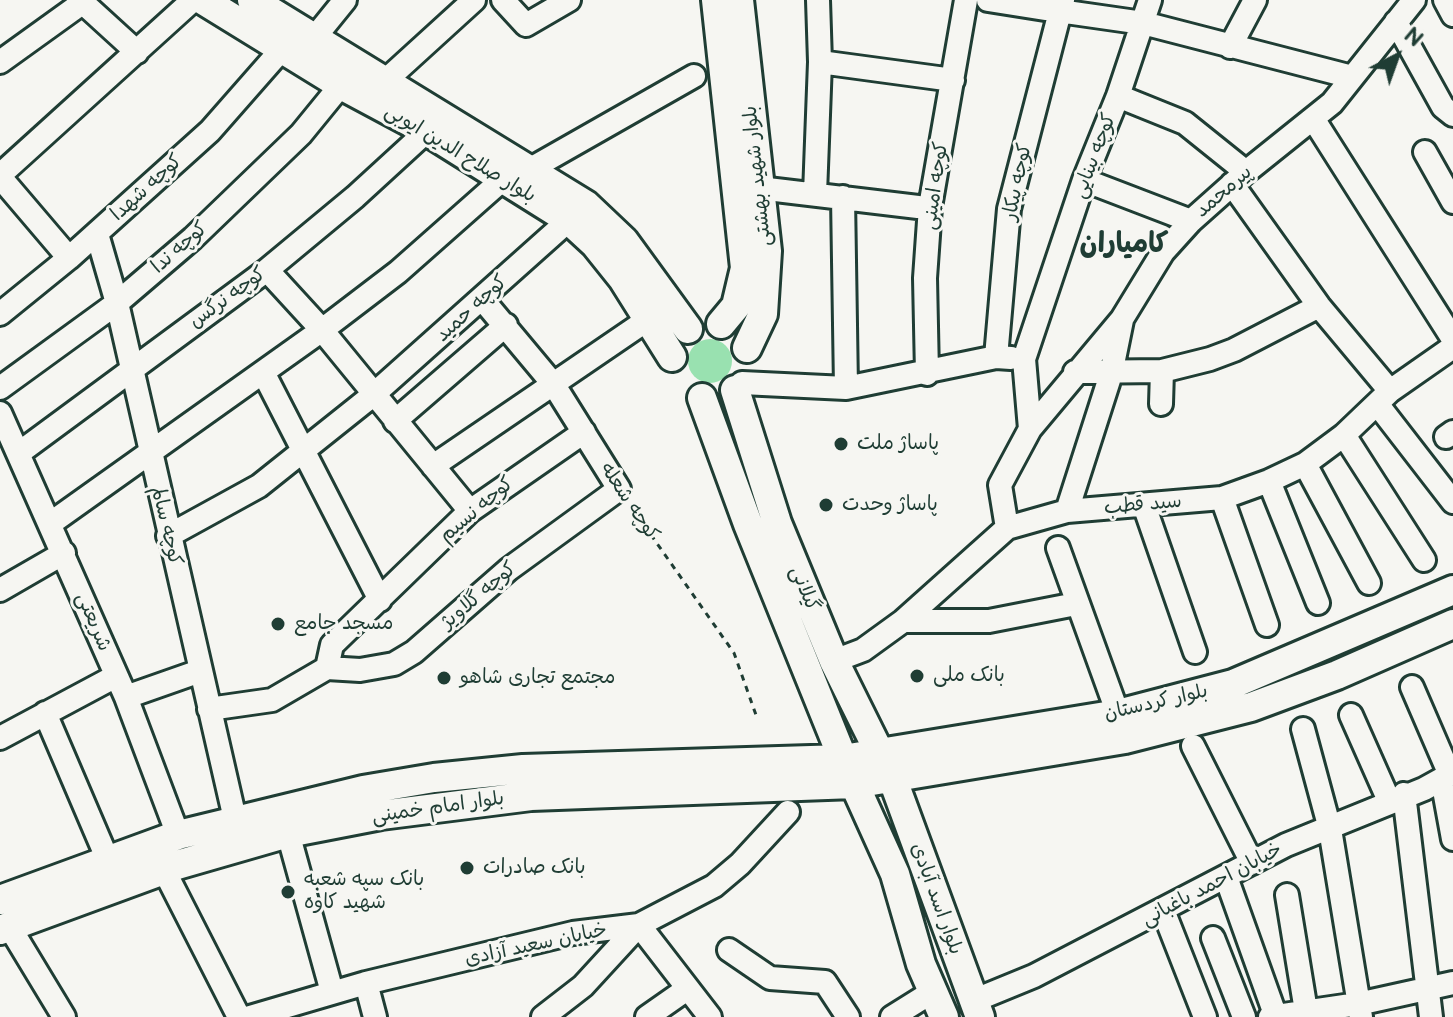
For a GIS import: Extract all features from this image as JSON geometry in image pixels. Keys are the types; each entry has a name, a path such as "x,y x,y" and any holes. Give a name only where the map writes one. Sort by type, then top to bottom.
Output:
{"main road":[{"name":"بلوار صلاح الدین ایوبی","path":"203,0 341,85 514,175 586,205 624,241 688,329"},
{"name":"بلوار صلاح الدین ایوبی","path":"252,0 384,82 514,175 569,220 595,244 650,318 672,357"},
{"name":"بلوار شهید بهشتی","path":"716,0 745,268 736,306 721,324"},
{"name":"بلوار شهید بهشتی","path":"739,0 767,251 766,294 759,328 747,348"},
{"path":"704,322 721,324 737,333 747,348 749,362 738,386 719,398 702,398 679,383 672,357 677,342 688,329 704,322"},
{"name":"گیلانی","path":"738,386 777,523 834,661 893,780"},
{"name":"گیلانی","path":"702,398 748,524 849,771"},
{"name":"بلوار کردستان","path":"849,771 880,753 1118,714 1233,684 1453,590"},
{"name":"بلوار کردستان","path":"893,780 1184,727 1337,675 1453,624"},
{"name":"بلوار امام خمینی","path":"3,919 107,858 235,819 363,790 523,769 849,771 893,780"},
{"name":"بلوار امام خمینی","path":"3,919 288,833 381,815 531,796 849,771"},
{"name":"بلوار اسد آبادی","path":"849,771 895,874 938,1009"},
{"name":"بلوار اسد آبادی","path":"893,780 977,1009"}],"street":[{"path":"69,258 0,176 193,0"},
{"path":"315,37 345,0"},
{"path":"384,82 474,0"},
{"path":"503,0 526,25 569,0"},
{"path":"815,194 820,62 818,0"},
{"name":"کوچه امینی","path":"927,374 925,278 930,207 966,0"},
{"path":"988,0 1056,7 1143,23 1352,77"},
{"name":"کوچه بینایی","path":"1030,429 1024,359 1084,180 1118,96 1150,0"},
{"path":"1230,47 1255,0"},
{"name":"پیرمحمد","path":"1007,528 1000,485 1030,429 1122,319 1163,252 1191,221 1239,178 1314,120 1414,0"},
{"path":"1445,0 1453,15"},
{"path":"0,62 81,1 137,52"},
{"name":"کوچه پیکار","path":"996,357 1009,209 1056,7"},
{"path":"1396,22 1443,107 1453,115"},
{"name":"کوچه شهدا","path":"0,314 97,234 210,131 282,49"},
{"path":"820,62 953,80"},
{"path":"51,523 264,374 398,272 514,175 694,76"},
{"name":"کوچه ندا","path":"0,388 117,303 256,178 301,134 341,85"},
{"path":"1118,96 1185,123 1239,178 1319,306 1453,502"},
{"path":"1314,120 1453,339"},
{"name":"کوچه نرگس","path":"19,453 267,270 355,197 427,131"},
{"path":"1425,152 1453,202"},
{"path":"1084,180 1191,221"},
{"path":"759,188 918,207"},
{"path":"843,197 846,388"},
{"name":"کوچه حمید","path":"168,536 259,486 373,395 569,220"},
{"name":"کوچه سالم","path":"97,234 117,303 149,455 235,819"},
{"path":"267,270 322,330 470,511"},
{"name":"کوچه شعله","path":"483,300 554,385 619,489"},
{"path":"1075,372 1111,374 1162,371 1234,350 1319,306"},
{"path":"433,466 650,318"},
{"path":"1067,511 1111,374 1122,319"},
{"path":"395,421 506,325"},
{"name":"سید قطب","path":"834,661 863,650 903,621 1007,528 1067,511 1222,498 1269,481 1305,464 1344,435 1384,398 1453,347"},
{"path":"738,386 846,388 927,374 996,357 1024,359"},
{"path":"1161,404 1162,371"},
{"path":"264,374 380,600"},
{"name":"شریعتی","path":"0,413 121,686 178,835"},
{"name":"کوچه نسیم","path":"327,668 332,645 470,511 584,432"},
{"path":"1344,435 1424,560"},
{"path":"1305,464 1369,583"},
{"path":"1269,481 1318,603"},
{"name":"کوچه گلاویژ","path":"327,668 360,670 394,664 404,658 509,569 619,489"},
{"path":"1222,498 1267,625"},
{"path":"1144,505 1195,652"},
{"path":"1058,548 1118,714"},
{"path":"0,590 64,553"},
{"path":"903,621 989,621 1076,604"},
{"path":"209,709 272,700 327,668"},
{"path":"0,738 45,713 121,686 200,671"},
{"path":"1412,687 1448,776 1453,839"},
{"path":"45,713 107,858"},
{"path":"1351,715 1397,798 1431,1017"},
{"path":"1303,729 1330,829 1360,1010"},
{"path":"1193,746 1252,863"},
{"name":"خیابان احمد باغبانی","path":"977,1009 1034,976 1286,845 1330,829 1448,776"},
{"name":"خیابان سعید آزادی","path":"250,1017 366,983 573,933 639,925 714,886 788,812"},
{"path":"288,833 332,992"},
{"path":"164,870 239,1017"},
{"path":"1226,877 1276,1017"},
{"path":"1287,895 1306,1014"},
{"path":"1163,910 1205,1017"},
{"path":"3,919 64,1017"},
{"path":"543,1017 583,986 639,925 710,1017"},
{"path":"1213,938 1244,1017"},
{"path":"729,950 770,978 825,982 848,1017"},
{"path":"366,983 375,1017"},
{"path":"1270,1017 1360,1010 1453,983"},
{"path":"647,1017 687,989"},
{"path":"892,1017 938,1009"}],"path":[{"name":"کوچه شعله","path":"619,489 734,653 756,715"}],"green space":[{"path":"710,339 726,345 732,361 726,377 710,383 694,377 688,361 694,345"}],"place":[{"name":"پاساژ ملت","path":"841,444"},
{"name":"پاساژ وحدت","path":"826,505"},
{"name":"مسجد جامع","path":"278,624"},
{"name":"بانک ملی","path":"917,676"},
{"name":"مجتمع تجاری شاهو","path":"444,678"},
{"name":"بانک صادرات","path":"467,868"},
{"name":"بانک سپه شعبه شهید کاوه","path":"288,892"}],"district":[{"name":"کامیاران","path":"1124,245"}]}
